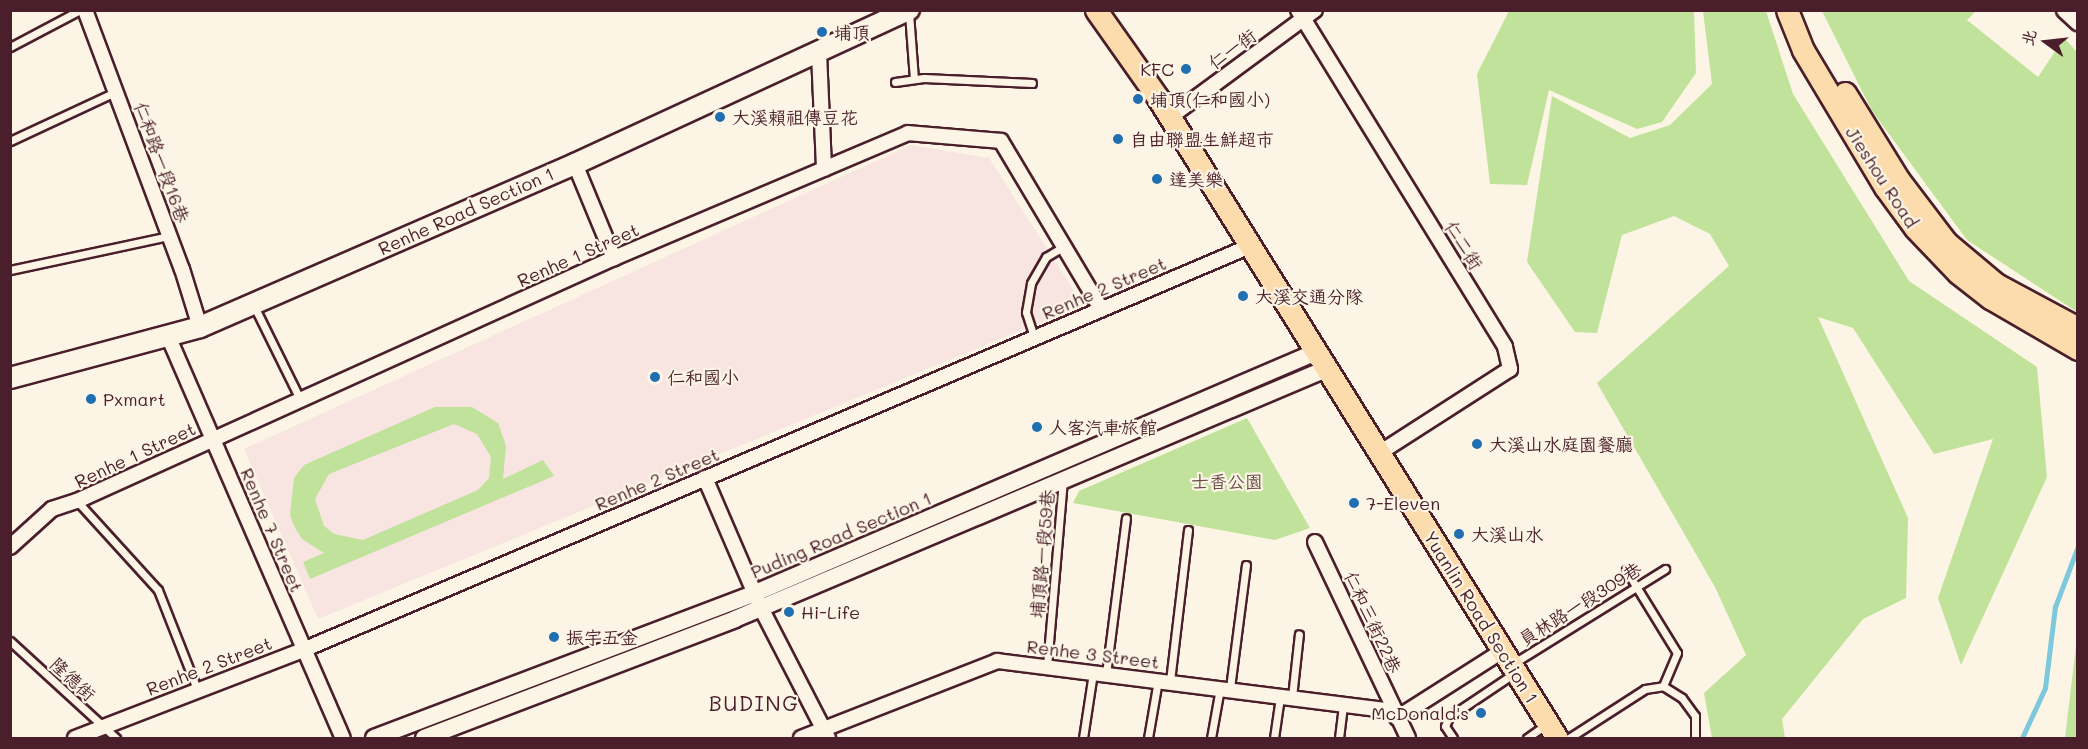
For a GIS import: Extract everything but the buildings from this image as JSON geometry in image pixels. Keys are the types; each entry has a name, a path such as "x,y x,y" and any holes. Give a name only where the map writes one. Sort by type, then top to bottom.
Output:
{"main road":[{"name":"Renhe Road Section 1","path":"10,378 200,327 575,164 909,10"},
{"name":"Yuanlin Road Section 1","path":"1096,10 1170,117 1552,731"},
{"name":"Jieshou Road","path":"1787,10 1809,60 1885,187 1915,228 1958,273 1990,298 2078,349"},
{"name":"Jieshou Road","path":"1802,10 1822,54 1899,180 1946,242 1996,285 2078,328"}],"street":[{"name":"仁和路一段16巷","path":"85,10 170,236 200,327"},
{"path":"2065,10 2078,22"},
{"name":"仁一街","path":"1170,117 1306,13"},
{"name":"仁二街","path":"1306,13 1505,346 1510,369 1379,453"},
{"path":"819,53 824,169"},
{"name":"Renhe 1 Street","path":"10,547 52,509 77,501 614,258 908,133 1001,141 1101,309"},
{"path":"575,164 614,258"},
{"name":"Renhe 2 Street","path":"75,738 303,650 1250,246"},
{"name":"Renhe 7 Street","path":"168,336 343,738"},
{"name":"Puding Road Section 1","path":"424,738 758,601 1063,481 1321,360"},
{"name":"Puding Road Section 1","path":"374,738 758,601 1321,360"},
{"path":"705,477 758,601 826,734"},
{"name":"仁和三街22巷","path":"1315,542 1408,738"},
{"name":"Renhe 3 Street","path":"801,738 826,734 996,661 1286,696 1343,704 1396,715"},
{"path":"1396,715 1509,663"}],"lane":[{"path":"10,47 80,10"},
{"path":"909,10 914,79"},
{"path":"895,82 914,79 1032,82"},
{"path":"10,141 117,91"},
{"path":"10,270 170,236"},
{"path":"1034,337 1026,312 1031,284 1046,257 1064,246"},
{"path":"253,304 300,399"},
{"name":"埔頂路一段59巷","path":"1047,666 1063,481"},
{"path":"77,501 158,590 197,689"},
{"path":"1083,738 1100,673 1126,518"},
{"path":"1148,738 1164,680 1188,530"},
{"path":"1211,738 1225,688 1246,565"},
{"name":"員林路一段309巷","path":"1453,738 1445,726 1449,717 1509,663 1665,569"},
{"path":"1626,570 1677,652 1663,686"},
{"path":"1274,738 1286,696 1299,634"},
{"name":"隆德街","path":"10,641 116,738"},
{"path":"1569,738 1646,689 1663,686 1682,698 1695,716 1695,738"},
{"path":"1338,738 1343,704"},
{"path":"1527,738 1552,731"}],"shaded area":[{"name":"仁和國小","path":"911,145 989,158 1083,305 318,619 244,449"}],"green space":[{"path":"1509,11 1694,11 1696,73 1662,122 1637,129 1549,90 1527,185 1490,184 1477,74"},
{"path":"1703,11 1766,11 1793,94 1909,281 2037,367 2047,477 1961,665 1938,598 1993,439 1934,454 1853,328 1818,317 1908,518 1906,598 1863,619 1782,719 1785,738 1712,738 1704,693 1746,655 1715,587 1597,383 1729,266 1710,234 1674,216 1622,235 1597,333 1575,332 1527,262 1552,96 1630,138 1670,125 1712,84"},
{"path":"1822,11 1976,11 1967,20 2038,77 2064,38 2077,52 2077,312 1967,240 1872,111"},
{"path":"435,407 472,407 498,423 506,446 503,479 543,460 554,476 310,579 303,562 324,553 302,539 290,515 294,478 304,465","holes":["454,424 477,434 491,457 489,478 478,490 363,540 334,534 324,526 315,499 329,474"]},
{"name":"士香公園","path":"1247,418 1310,528 1275,540 1073,503 1079,491"},
{"path":"2077,638 2077,738 2065,738"}],"waterway":[{"path":"2022,738 2045,688 2055,607 2078,546"}],"place":[{"name":"埔頂","path":"822,32"},
{"name":"KFC","path":"1186,69"},
{"name":"埔頂(仁和國小)","path":"1138,99"},
{"name":"大溪賴祖傳豆花","path":"720,117"},
{"name":"自由聯盟生鮮超市","path":"1118,139"},
{"name":"達美樂","path":"1157,179"},
{"name":"大溪交通分隊","path":"1243,296"},
{"name":"仁和國小","path":"655,377"},
{"name":"Pxmart","path":"91,399"},
{"name":"人客汽車旅館","path":"1037,427"},
{"name":"大溪山水庭園餐廳","path":"1477,444"},
{"name":"7-Eleven","path":"1354,503"},
{"name":"大溪山水","path":"1459,534"},
{"name":"Hi-Life","path":"789,612"},
{"name":"振宇五金","path":"554,637"},
{"name":"McDonald's","path":"1481,713"}],"district":[{"name":"BUDING","path":"754,703"}]}
